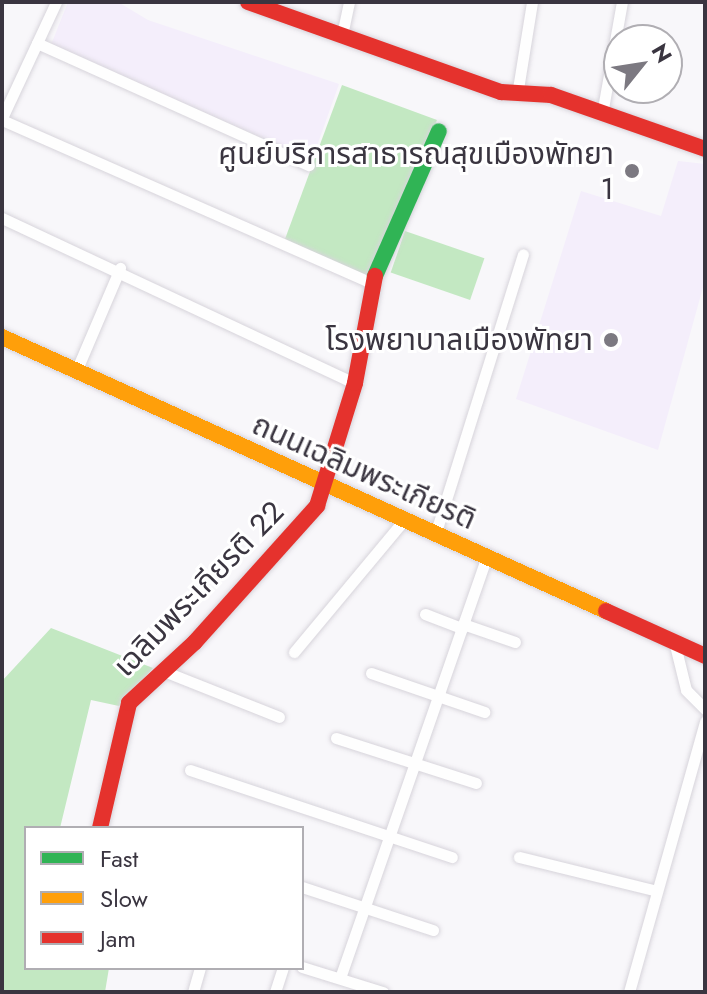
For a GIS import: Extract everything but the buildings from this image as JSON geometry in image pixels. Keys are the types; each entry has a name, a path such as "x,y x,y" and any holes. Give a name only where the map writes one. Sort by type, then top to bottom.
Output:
{"street":[{"path":"56,2 2,119 372,283"},
{"path":"248,2 517,95 551,95 705,149"},
{"path":"342,35 349,2"},
{"path":"517,95 532,2"},
{"path":"602,114 622,2"},
{"path":"37,43 309,165"},
{"name":"เฉลิมพระเกียรติ 22","path":"100,826 129,703 160,669 195,642 317,506 326,486 355,383 372,283 439,131"},
{"path":"2,218 120,268 355,383"},
{"path":"435,535 523,255"},
{"path":"77,369 120,268"},
{"name":"ถนนเฉลิมพระเกียรติ","path":"2,337 705,656"},
{"path":"294,652 404,520"},
{"path":"340,978 486,558"},
{"path":"425,614 515,642"},
{"path":"674,641 686,690 705,709"},
{"path":"160,669 279,717"},
{"path":"371,673 484,712"},
{"path":"629,992 653,890 705,721"},
{"path":"336,738 476,783"},
{"path":"190,770 452,857"},
{"path":"519,857 653,890"},
{"path":"304,888 433,930"},
{"path":"304,968 383,992"},
{"path":"193,992 199,970"},
{"path":"275,992 282,970"}],"shaded area":[{"path":"68,2 118,2 148,20 339,84 312,160 51,45"},
{"name":"โรงพยาบาลเมืองพัทยา","path":"678,161 705,164 705,280 658,450 516,399 581,191 661,216"}],"green space":[{"path":"342,85 437,120 366,276 285,239"},
{"path":"405,231 484,258 470,300 391,273"},
{"path":"51,628 153,668 119,706 91,700 60,826 24,826 24,970 109,970 105,992 2,992 2,681"}],"traffic: fast":[{"path":"375,276 439,131"}],"traffic: slow":[{"path":"2,337 606,611"}],"traffic: jam":[{"path":"248,2 501,92 551,95 705,149"},
{"path":"100,826 129,703 195,642 317,506 355,383 375,276"},
{"path":"606,611 705,656"}],"place":[{"name":"ศูนย์บริการสาธารณสุขเมืองพัทยา 1","path":"632,171"},
{"name":"โรงพยาบาลเมืองพัทยา","path":"611,340"}]}
